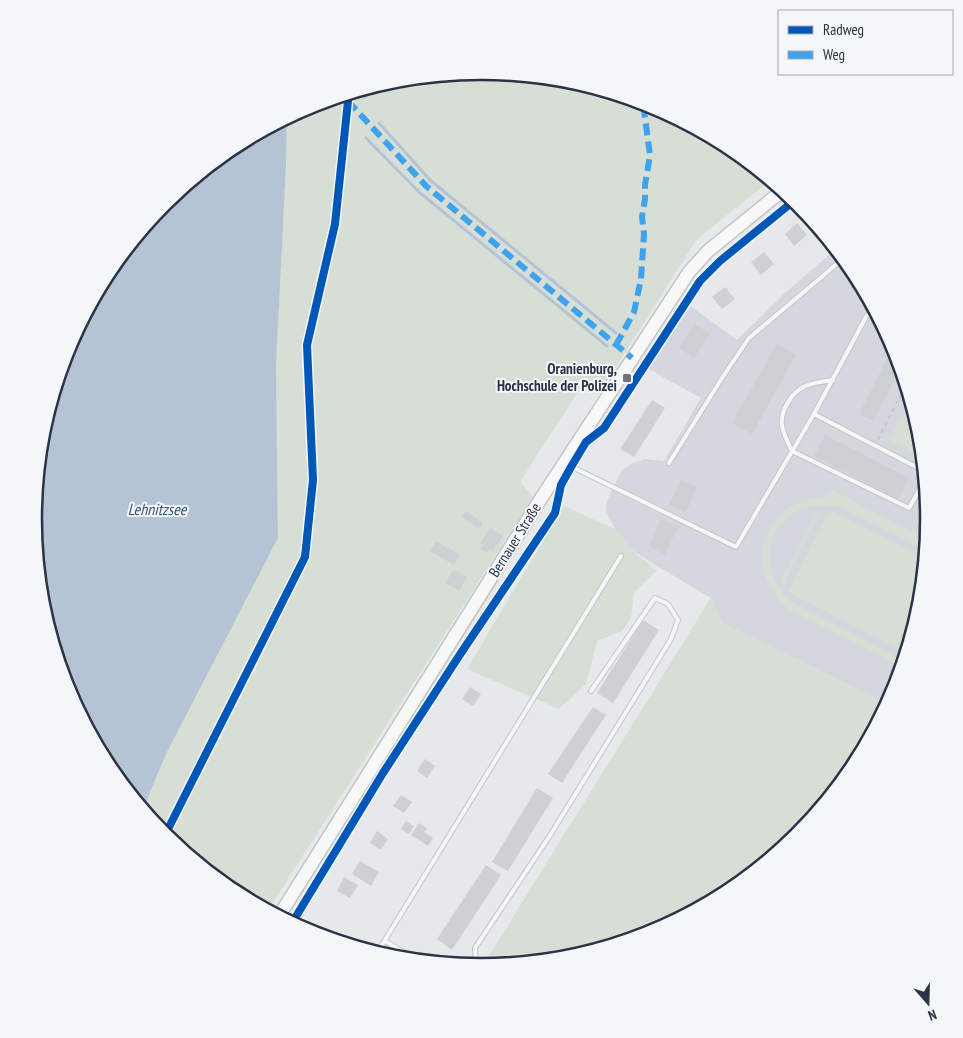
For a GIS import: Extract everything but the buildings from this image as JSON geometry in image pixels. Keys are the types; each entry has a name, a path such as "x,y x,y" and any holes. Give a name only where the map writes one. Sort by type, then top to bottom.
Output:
{"main road":[{"name":"Bernauer Straße","path":"282,910 564,463 689,272 708,250 777,195"}],"lane":[{"path":"669,464 749,338 838,263"},
{"path":"564,463 736,547 814,414 869,314"},
{"path":"833,380 814,382 800,387 791,396 782,412 782,424 792,451 910,508 920,489"},
{"path":"814,414 918,468"},
{"path":"381,946 621,556"},
{"path":"476,958 475,948 549,837 670,639 678,620 668,604 655,598 591,691"},
{"path":"384,941 401,951"}],"path":[{"path":"875,445 902,392"}],"shaded area":[{"path":"453,81 510,81 567,88 623,103 649,113 701,139 725,154 765,184 697,239 602,389 582,385 520,482 533,497 272,904 214,867 171,829 146,802 166,754 278,538 276,366 287,125 340,103 396,88 424,84"},
{"path":"831,253 847,275 875,325 887,351 906,405 917,462 920,490 920,548 917,576 906,633 881,700 722,623 711,598 632,550 617,533 606,511 607,501 622,470 633,463 645,459 664,461 701,398 647,368 689,305 737,340 785,293"},
{"path":"903,414 909,417 916,454 889,440"},
{"path":"830,489 920,535 920,548 842,508 820,505 801,510 785,520 775,534 770,551 771,570 779,588 795,604 898,657 896,664 790,610 775,594 765,576 762,557 765,539 773,523 786,510 804,501 826,497"},
{"path":"564,506 617,530 632,550 656,571 634,593 631,618 622,631 597,641 586,684 559,709 467,669"},
{"path":"817,510 819,511 790,570 785,585 779,582 786,568 788,569"},
{"path":"830,510 919,555 912,605 900,650 788,592"},
{"path":"711,598 722,623 881,700 862,739 847,763 812,808 771,849 725,884 676,913 623,935 567,950 488,958"}],"water":[{"name":"Lehnitzsee","path":"287,125 276,366 278,538 166,754 146,802 116,763 101,738 76,687 66,660 57,633 51,605 43,548 43,490 51,433 57,405 76,351 101,299 133,252 151,230 192,189 238,154"}],"waterway":[{"path":"379,123 430,180 616,333"},
{"path":"366,138 419,192 607,346"}],"marked path":[{"path":"348,101 426,186 632,358"},
{"path":"616,345 634,312 641,279 644,234 642,217 650,155 644,111"}],"cycle path":[{"path":"169,827 305,557 313,480 307,345 335,224 348,101"},
{"path":"296,917 383,773 555,513 561,485 586,442 604,428 700,281 720,261 788,205"}],"place":[{"name":"Oranienburg, Hochschule der Polizei","path":"627,378"}]}
